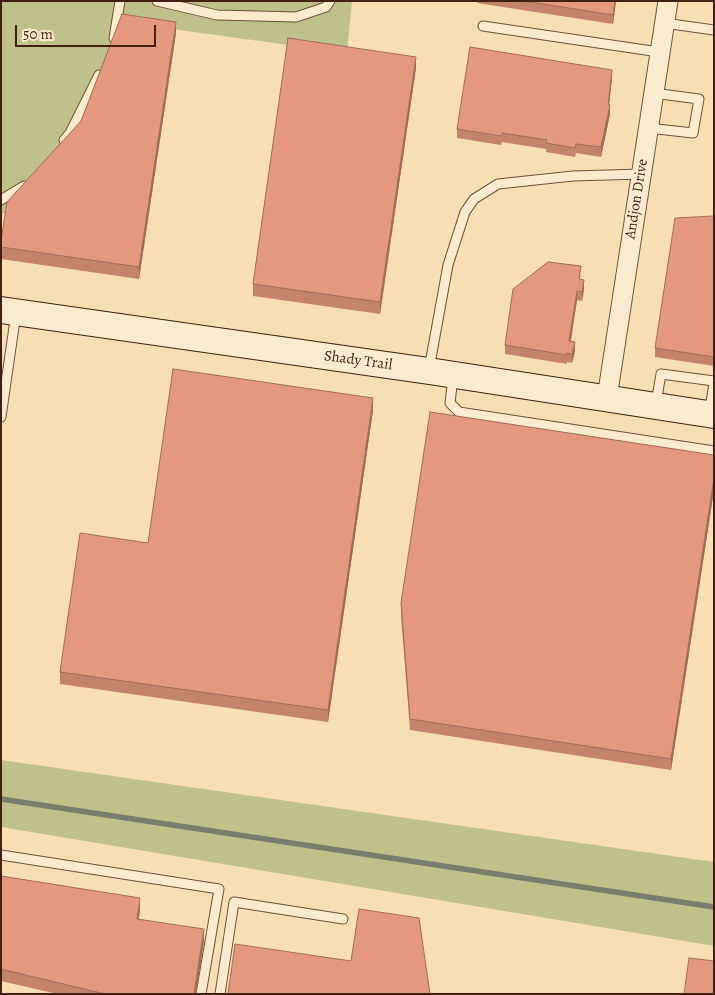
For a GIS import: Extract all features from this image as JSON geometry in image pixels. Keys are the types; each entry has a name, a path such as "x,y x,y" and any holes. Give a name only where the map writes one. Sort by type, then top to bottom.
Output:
{"street":[{"name":"Andjon Drive","path":"607,398 668,1"},
{"name":"Shady Trail","path":"9,311 441,373 711,415"}],"lane":[{"path":"109,51 116,33 120,1"},
{"path":"158,1 217,15 259,17 296,17 326,7 330,1"},
{"path":"664,23 714,30"},
{"path":"484,26 659,52"},
{"path":"58,147 70,133 102,70"},
{"path":"648,128 694,134 699,100 653,93"},
{"path":"642,174 573,176 498,184 474,199 465,212 448,265 441,373 450,403 459,412 714,451"},
{"path":"1,200 23,189 28,182"},
{"path":"1,417 9,311"},
{"path":"656,406 661,374 714,382 711,415"},
{"path":"1,855 219,889 201,994"},
{"path":"220,994 234,902 343,919"}],"green space":[{"path":"1,1 352,1 347,53 128,23 85,131 9,214 1,213"},
{"path":"1,760 714,862 714,946 1,827"}],"building":[{"path":"524,1 615,1 613,15"},
{"path":"122,14 176,22 139,267 1,247 7,202 81,121"},
{"path":"288,38 416,57 380,302 253,284"},
{"path":"470,47 612,70 608,105 610,105 601,147 576,144 575,148 546,143 547,140 502,133 501,136 457,129"},
{"path":"714,216 714,357 655,348 675,218"},
{"path":"548,262 581,266 579,279 584,280 582,292 577,291 569,341 575,342 572,354 567,353 567,355 505,345 513,289"},
{"path":"173,369 373,398 328,710 60,672 80,533 148,543"},
{"path":"430,412 714,455 714,478 671,759 410,719 401,603"},
{"path":"1,876 140,898 137,919 204,929 194,994 105,994 1,969"},
{"path":"359,909 419,918 430,994 228,994 235,944 351,961"},
{"path":"689,958 714,961 714,994 684,994"}],"waterway":[{"path":"1,799 714,907"}]}
